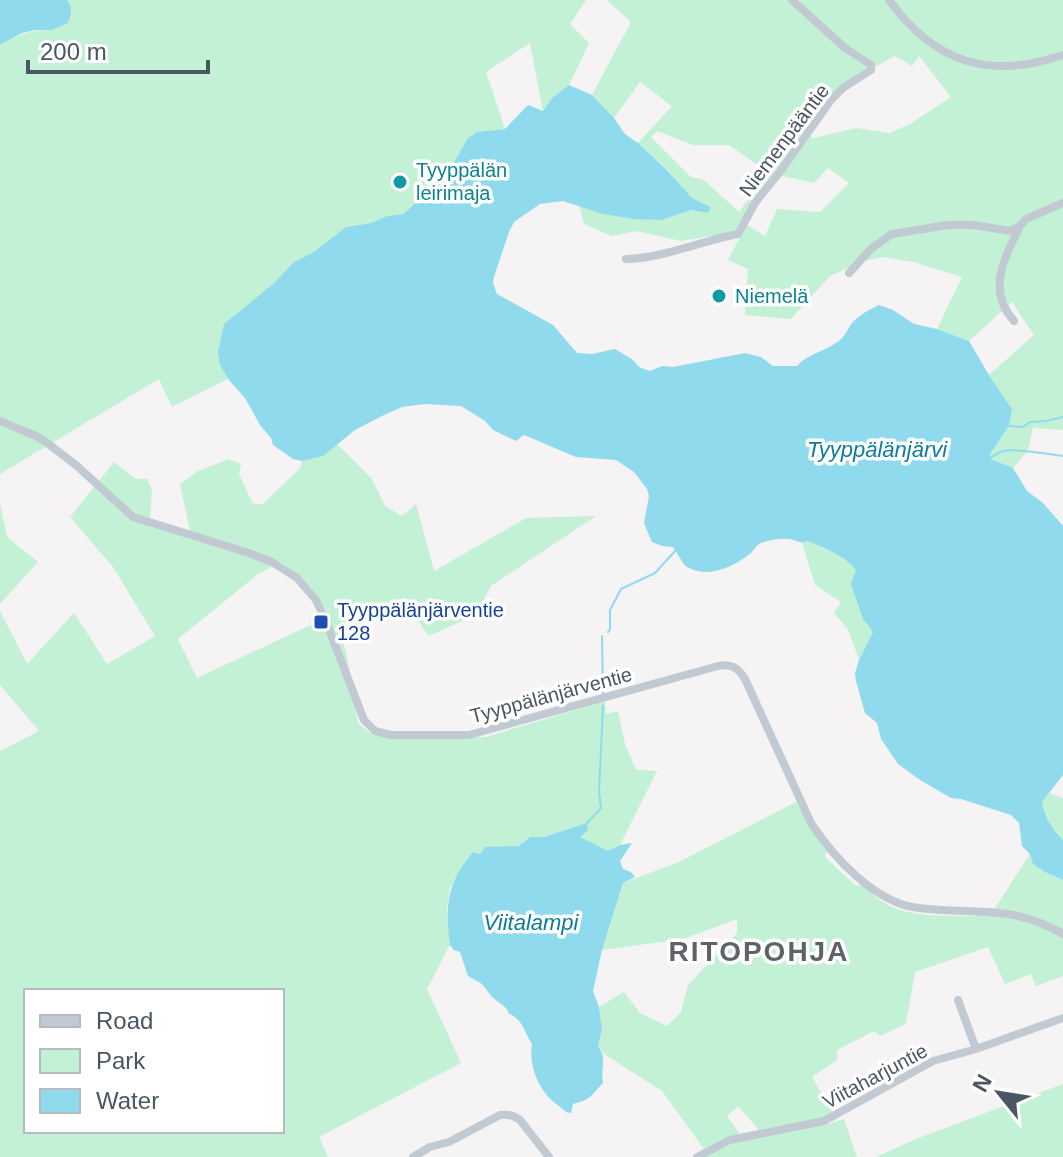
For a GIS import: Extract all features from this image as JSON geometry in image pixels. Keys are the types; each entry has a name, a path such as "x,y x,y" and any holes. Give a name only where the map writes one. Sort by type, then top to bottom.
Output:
{"street":[{"name":"Niemenpääntie","path":"626,259 646,258 738,234 761,194 831,100 871,70 871,65 845,48 792,0"},
{"path":"889,0 914,31 936,48 969,62 1012,67 1040,63 1063,55"},
{"path":"1014,321 1000,293 1004,259 1026,219 1063,203"},
{"path":"849,273 872,248 892,234 948,225 1011,231 1021,225"},
{"name":"Tyyppälänjärventie","path":"0,421 46,442 133,517 249,553 272,562 297,578 316,600 364,720 375,731 391,735 469,735 727,664 740,671 745,679 811,823 825,843 868,885 903,905 1001,912 1036,920 1063,934"},
{"path":"958,1000 976,1049"},
{"name":"Viitaharjuntie","path":"697,1157 730,1140 824,1121 933,1061 1063,1018"},
{"path":"413,1157 508,1114 520,1120 549,1157"}],"green space":[{"path":"67,0 586,0 570,24 589,43 569,85 553,97 543,112 530,43 486,72 505,129 477,132 468,138 453,164 432,189 403,214 346,227 312,253 294,262 274,283 224,324 220,365 228,379 172,407 159,379 0,474 0,45 24,34 52,30 69,2"},
{"path":"607,0 1063,0 1063,430 1033,428 1028,450 1013,468 991,459 990,454 1009,426 1012,409 989,375 1034,335 1012,302 969,341 937,329 962,277 914,262 884,257 864,261 830,276 791,319 745,315 748,269 728,260 741,235 737,232 681,241 636,231 612,236 584,224 579,205 604,214 633,219 691,210 708,213 711,207 692,199 667,169 638,143 672,106 640,82 614,118 592,95 631,22","holes":["895,56 912,66 919,56 951,97 910,124 889,133 857,128 813,138 806,132 835,93","657,131 693,145 729,145 759,166 748,180 756,189 739,212 704,180 691,177 651,137","828,168 849,183 820,212 777,209 765,236 747,225 761,199 782,176 814,183"]},
{"path":"337,444 372,479 385,506 402,516 416,504 434,571 526,518 596,516 491,586 475,615 429,636 407,606 337,629 346,651 358,723 370,733 391,739 486,737 605,701 606,714 618,711 625,744 636,770 657,771 620,845 608,851 590,844 568,829 544,837 530,837 519,846 480,854 473,852 464,862 450,888 447,909 450,945 427,989 461,1063 319,1137 328,1157 0,1157 0,751 39,731 0,685 0,611 27,664 74,613 107,664 155,636 113,567 70,517 114,462 136,479 147,479 152,490 150,518 190,531 180,484 198,471 229,459 241,464 239,474 252,502 263,504 300,468 302,461 323,456","holes":["281,562 309,586 330,616 197,678 178,639 258,574"]},
{"path":"0,503 7,537 38,562 0,604"},
{"path":"808,541 836,553 857,570 863,619 873,632 859,660 848,629 834,613 841,602 815,585 802,543"},
{"path":"1049,793 1063,798 1063,840 1043,808 1042,802"},
{"path":"796,802 817,839 827,849 825,857 856,886 861,884 884,902 903,911 927,915 990,916 1030,854 1039,868 1063,880 1063,976 1036,986 1031,974 1005,984 988,947 915,972 906,1024 880,1036 874,1031 837,1050 837,1060 812,1077 833,1113 824,1118 759,1130 738,1106 727,1116 740,1134 704,1149 662,1091 604,1054 598,1046 602,1029 599,1007 624,992 640,1013 667,1026 681,1012 688,985 737,933 737,919 683,939 602,950 623,883 679,862"},
{"path":"1063,1084 1063,1157 876,1157 916,1139"},
{"path":"844,1119 857,1157 704,1157 731,1144"}],"water":[{"path":"0,0 67,0 71,8 70,17 68,23 52,30 22,33 0,45"},
{"name":"Tyyppälänjärvi","path":"569,85 592,95 625,134 666,169 692,198 711,207 708,213 691,210 661,220 633,219 603,214 563,201 540,204 514,222 494,277 497,294 553,325 577,353 592,354 615,349 639,367 650,371 662,366 673,367 745,353 761,357 773,366 797,366 836,343 855,320 879,305 914,324 969,341 1012,409 1009,426 990,454 991,459 1013,468 1027,491 1043,503 1063,526 1063,775 1042,802 1050,823 1063,840 1063,880 1033,864 1030,854 1022,846 1019,823 1011,815 951,798 898,764 881,739 877,723 865,713 856,681 859,660 873,632 863,619 851,584 856,570 840,556 808,541 779,539 759,544 729,567 712,572 695,570 685,566 673,547 652,542 644,523 649,496 634,472 616,460 576,457 524,435 516,441 493,430 461,406 425,404 402,407 355,430 323,456 302,461 293,459 273,445 245,398 228,379 220,365 218,352 224,324 274,283 294,262 312,253 346,227 403,214 432,189 453,164 468,138 477,132 505,129 528,105 543,111 553,97"},
{"name":"Viitalampi","path":"587,823 588,830 580,837 608,851 632,843 620,861 623,869 635,877 623,883 593,991 602,1029 598,1046 603,1060 603,1083 588,1099 573,1104 571,1113 550,1099 542,1089 532,1063 532,1044 520,1023 482,984 468,976 460,952 450,945 448,907 458,873 473,852 480,854 485,847 519,846 530,837 544,837"}],"waterway":[{"path":"1009,426 1023,427 1030,422 1063,417"},
{"path":"991,457 1008,450 1063,456"},
{"path":"608,632 610,610 621,589 655,573 676,550"},
{"path":"602,636 603,694"},
{"path":"587,823 601,808 603,706"}],"place":[{"name":"Tyyppälän leirimaja","path":"400,182"},
{"name":"Niemelä","path":"719,296"},
{"name":"Tyyppälänjärventie 128","path":"321,622"}],"district":[{"name":"RITOPOHJA","path":"759,951"}]}
